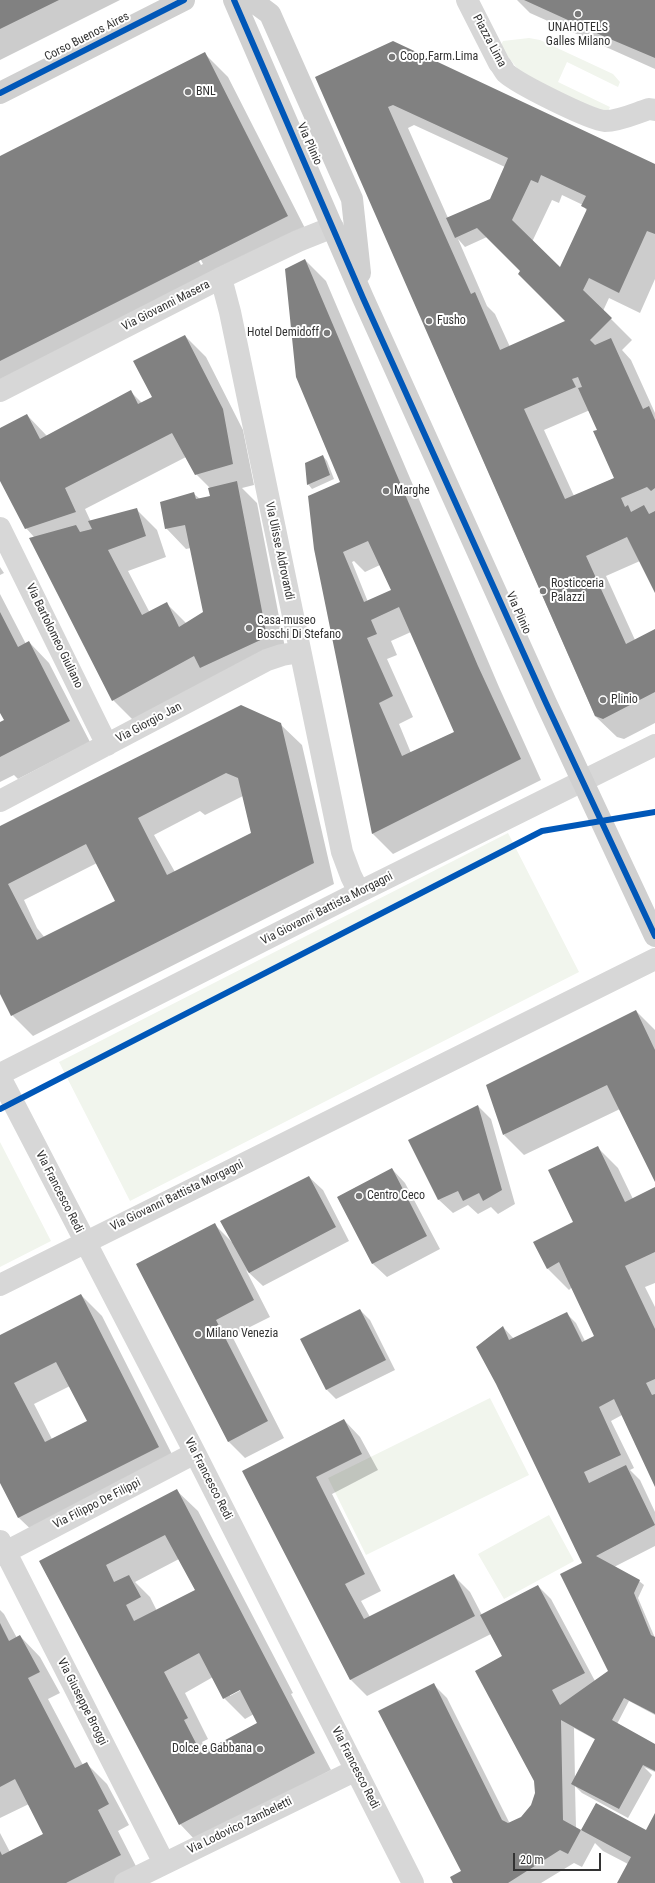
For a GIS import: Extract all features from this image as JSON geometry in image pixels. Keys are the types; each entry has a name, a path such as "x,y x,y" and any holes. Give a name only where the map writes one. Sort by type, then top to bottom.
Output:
{"street":[{"name":"Corso Buenos Aires","path":"0,93 184,0"},
{"name":"Via Plinio","path":"234,0 363,298 546,703 584,780 601,821 655,936"},
{"name":"Via Plinio","path":"239,0 360,275"},
{"name":"Via Plinio","path":"251,0 270,14 352,199 363,298"},
{"name":"Piazza Lima","path":"467,0 506,73 518,82 590,116 604,121 650,109 655,110"},
{"name":"Via Giovanni Masera","path":"0,391 221,278 304,238 333,227"},
{"name":"Via Ulisse Aldrovandi","path":"221,278 230,312 342,852 359,892"},
{"name":"Via Bartolomeo Giuliano","path":"0,528 107,745"},
{"name":"Via Giorgio Jan","path":"0,801 268,660 282,655 300,652"},
{"name":"Via Giovanni Battista Morgagni","path":"0,1074 359,892 655,745"},
{"name":"Via Giovanni Battista Morgagni","path":"0,1285 655,959"},
{"name":"Via Francesco Redi","path":"0,1077 195,1453 414,1883"},
{"name":"Via Filippo De Filippi","path":"2,1549 195,1453"},
{"name":"Via Giuseppe Broggi","path":"2,1549 164,1863"},
{"name":"Via Lodovico Zambeletti","path":"125,1883 356,1770"}],"shaded area":[{"path":"529,38 540,40 613,74 620,82 618,87 567,62 558,82 610,107 608,111 598,112 522,74 500,47 503,41"},
{"path":"508,833 579,972 130,1201 59,1062"},
{"path":"0,1142 51,1241 0,1267"},
{"path":"490,1398 529,1475 366,1555 328,1478"},
{"path":"549,1515 574,1561 504,1599 478,1554"}],"building":[{"path":"0,0 59,0 0,29"},
{"path":"524,0 655,0 655,58 603,36"},
{"path":"393,41 655,164 655,234 647,231 619,293 589,278 583,290 612,318 590,340 595,345 611,338 643,409 649,406 655,420 655,488 651,491 647,487 621,498 625,507 628,505 631,512 644,505 649,514 655,511 655,593 627,537 586,556 626,644 655,629 655,692 603,719 595,716 315,77","holes":["393,105 508,158 490,199 446,218 455,238 477,228 520,271 518,274 565,321 500,350 475,292 471,294 388,107","541,175 586,196 581,206 587,209 560,267 512,220 531,180 538,183","578,377 582,387 578,388 597,430 593,431 614,478 565,499 524,409 576,387 572,379"]},
{"path":"205,52 288,216 0,361 0,156"},
{"path":"305,259 478,666 521,759 372,834 314,549 308,496 340,482 296,377 285,269","holes":["368,541 391,590 364,602 343,552","399,607 454,732 402,756 379,703 393,696 367,638 377,634 371,620"]},
{"path":"185,335 223,409 233,464 195,475 172,433 65,488 76,512 25,529 0,481 0,428 27,414 40,439 131,390 138,404 152,397 133,361"},
{"path":"323,455 330,475 307,485 305,463"},
{"path":"237,481 267,637 200,668 194,656 112,701 29,538 76,525 80,532 92,529 88,521 137,508 146,536 108,550 142,615 167,602 179,627 203,612 185,525 165,529 160,502 194,492 196,499 210,496 208,488"},
{"path":"0,612 18,647 29,641 70,721 0,757 0,722 4,720 0,713"},
{"path":"241,705 281,723 314,863 11,1016 0,994 0,826","holes":["226,773 238,778 251,833 167,875 138,818","86,844 115,901 37,940 8,884"]},
{"path":"636,1010 655,1050 655,1182 607,1085 503,1135 486,1085"},
{"path":"478,1105 502,1190 483,1201 479,1193 463,1201 458,1191 438,1200 408,1140"},
{"path":"598,1146 625,1202 655,1187 655,1252 625,1266 655,1329 655,1379 646,1383 652,1395 655,1394 655,1487 614,1399 599,1407 621,1455 584,1472 589,1483 626,1465 655,1525 596,1556 640,1580 634,1593 651,1635 655,1637 655,1714 624,1698 612,1720 655,1744 655,1771 643,1765 619,1809 571,1784 595,1739 561,1720 563,1820 581,1830 568,1854 560,1850 508,1883 453,1883 450,1877 461,1871 378,1711 434,1683 502,1820 508,1823 521,1817 531,1805 535,1793 534,1781 475,1671 502,1656 480,1615 538,1585 585,1673 552,1690 560,1705 608,1671 560,1574 582,1563 496,1384 476,1347 503,1326 509,1340 567,1312 582,1342 594,1336 559,1262 547,1269 533,1242 573,1222 548,1170"},
{"path":"392,1168 427,1236 372,1264 337,1197"},
{"path":"309,1176 336,1227 249,1273 220,1221"},
{"name":"Milano Venezia","path":"215,1223 254,1300 216,1320 268,1421 228,1442 136,1264"},
{"path":"81,1294 159,1447 18,1518 0,1483 0,1335","holes":["56,1362 87,1421 45,1442 14,1383"]},
{"path":"360,1309 386,1360 326,1390 300,1339"},
{"path":"344,1419 362,1454 316,1477 365,1574 345,1584 364,1619 454,1574 475,1616 350,1680 242,1471"},
{"path":"177,1489 315,1753 179,1825 39,1561","holes":["165,1535 195,1590 134,1621 126,1605 141,1597 129,1575 114,1582 106,1565","199,1653 223,1699 240,1690 257,1723 201,1753 184,1720 188,1718 164,1672"]},
{"path":"0,1623 9,1641 20,1635 40,1672 28,1678 75,1768 87,1762 109,1804 98,1810 121,1855 66,1883 0,1883 0,1851 2,1855 43,1834 15,1779 0,1787"},
{"path":"596,1803 646,1830 655,1813 655,1883 617,1883 631,1857 581,1830"}],"cycle path":[{"path":"0,93 184,0"},
{"path":"234,0 363,298 546,703 655,936"},
{"path":"0,1109 542,831 655,812"}],"place":[{"name":"UNAHOTELS Galles Milano","path":"578,14"},
{"name":"Coop.Farm.Lima","path":"392,57"},
{"name":"BNL","path":"188,92"},
{"name":"Fusho","path":"429,321"},
{"name":"Hotel Demidoff","path":"327,333"},
{"name":"Marghe","path":"386,491"},
{"name":"Rosticceria Palazzi","path":"543,591"},
{"name":"Casa-museo Boschi Di Stefano","path":"249,628"},
{"name":"Plinio","path":"603,700"},
{"name":"Centro Ceco","path":"359,1196"},
{"name":"Milano Venezia","path":"198,1334"},
{"name":"Dolce e Gabbana","path":"260,1749"}]}
